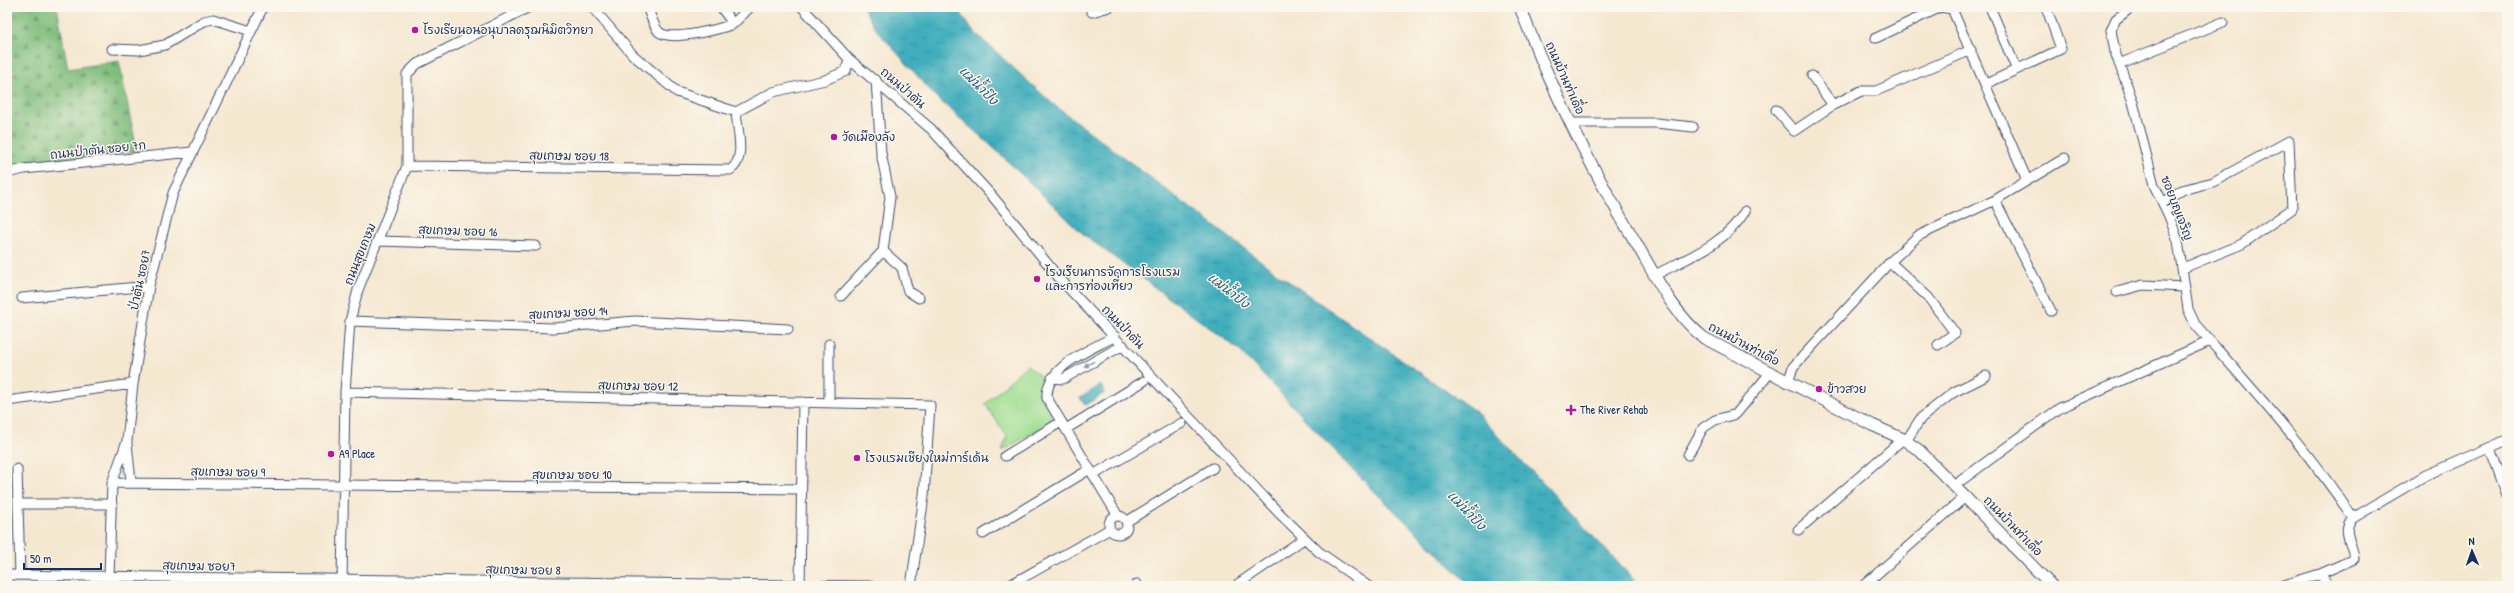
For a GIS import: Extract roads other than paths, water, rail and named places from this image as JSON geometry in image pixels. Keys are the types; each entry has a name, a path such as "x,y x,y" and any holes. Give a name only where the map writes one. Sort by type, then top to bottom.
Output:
{"street":[{"name":"ป่าตัน ซอย7","path":"109,577 112,483 127,441 133,384 149,286 173,193 263,7"},
{"name":"ถนนสุขเกษม","path":"342,583 345,392 350,321 358,290 379,241 407,166 408,71 529,7"},
{"path":"592,7 633,55 677,92 736,112 773,92 825,80 846,71 849,59"},
{"path":"647,7 659,32 668,36 716,30 733,24 750,7"},
{"path":"721,7 733,24"},
{"name":"ถนนป่าตัน","path":"802,7 849,59 876,80 931,129 993,197 1060,279 1305,538 1324,556 1368,586"},
{"path":"1090,7 1092,12 1108,7"},
{"name":"ถนนบ้านท่าเดื่อ","path":"1520,7 1571,123 1601,186 1673,306 1688,325 1704,338 1788,383 1905,440 1920,450 2052,586"},
{"path":"1876,38 1941,7 1952,9 2027,180"},
{"path":"1990,7 2016,68"},
{"path":"1986,84 2016,68 2060,49 2046,7"},
{"name":"ซอยบุญเจริญ","path":"2132,7 2116,19 2111,30 2119,64 2133,102 2154,186 2163,203 2178,241 2188,309 2195,324 2274,411 2328,480 2354,518"},
{"path":"112,49 139,50 165,46 204,21 213,19 251,31"},
{"path":"2119,64 2223,22"},
{"path":"1776,110 1794,131 1833,105 1861,91 1876,90 1971,50"},
{"path":"1812,76 1833,105"},
{"path":"841,296 883,251 890,197 881,153 876,80"},
{"name":"สุขเกษม ซอย 18","path":"407,166 730,170 736,167 740,157 736,112"},
{"path":"1571,123 1656,123 1693,127"},
{"path":"2163,203 2182,190 2213,182 2289,140 2292,209 2242,244 2183,268"},
{"name":"ถนนป่าตัน ซอย 7ก","path":"7,173 24,169 192,152"},
{"path":"1788,383 1793,367 1890,262 1918,236 1995,200 2064,158"},
{"path":"1995,200 2051,312"},
{"path":"1654,275 1719,241 1737,225 1745,211"},
{"name":"สุขเกษม ซอย 16","path":"379,241 536,246"},
{"path":"883,251 902,268 908,291 918,298"},
{"path":"1890,262 1928,297 1955,333 1938,345"},
{"path":"2117,292 2143,285 2184,287"},
{"path":"22,298 149,286"},
{"name":"สุขเกษม ซอย 14","path":"350,321 553,328 635,321 788,329"},
{"path":"1115,336 1056,370 1046,388 1047,398 1118,516 1126,522"},
{"path":"1955,485 2060,408 2210,341"},
{"path":"829,344 829,403"},
{"path":"1052,378 1063,379 1123,345"},
{"path":"1688,455 1703,428 1715,420 1736,414 1770,373"},
{"path":"1798,530 1905,440 1921,418 1954,392 1986,376"},
{"path":"1005,456 1064,426 1144,381"},
{"path":"7,401 133,384"},
{"name":"สุขเกษม ซอย 12","path":"345,392 930,405 924,496 911,586"},
{"path":"800,586 803,402"},
{"path":"983,534 1182,423"},
{"path":"2281,586 2320,574 2354,559 2346,530 2348,523 2354,518 2426,475 2507,440"},
{"path":"127,441 131,482"},
{"path":"2490,448 2507,495"},
{"path":"1126,522 1213,468"},
{"path":"18,469 20,575"},
{"name":"สุขเกษม ซอย 9","path":"112,483 131,482 344,486"},
{"name":"สุขเกษม ซอย 10","path":"344,486 801,488"},
{"path":"1863,586 1966,496"},
{"path":"18,504 112,504"},
{"path":"1008,586 1110,529 1112,519 1118,516"},
{"path":"1110,529 1115,533 1120,534 1126,529 1126,522"},
{"path":"1238,584 1305,538"},
{"path":"2320,574 2329,586"},
{"name":"สุขเกษม ซอย7","path":"7,575 342,583"},
{"name":"สุขเกษม ซอย 8","path":"342,583 871,586"}],"water":[{"name":"แม่น้ำปิง","path":"863,7 957,7 972,30 1053,104 1278,274 1475,411 1640,586 1471,586 1362,479 1238,349 1084,235 998,152 936,97 875,28"},
{"path":"1101,385 1105,393 1085,405 1080,398"}],"place":[{"name":"โรงเรียนอนอนุบาลดรุฌนิมิตวิทยา","path":"415,30"},
{"name":"วัดเมืองลัง","path":"834,137"},
{"name":"โรงเรียนการจัดการโรงแรม และการท่องเที่ยว","path":"1037,279"},
{"name":"ข้าวสวย","path":"1819,389"},
{"name":"The River Rehab","path":"1571,410"},
{"name":"A9 Place","path":"331,454"},
{"name":"โรงแรมเชียงใหม่การ์เด้น","path":"857,458"}]}
